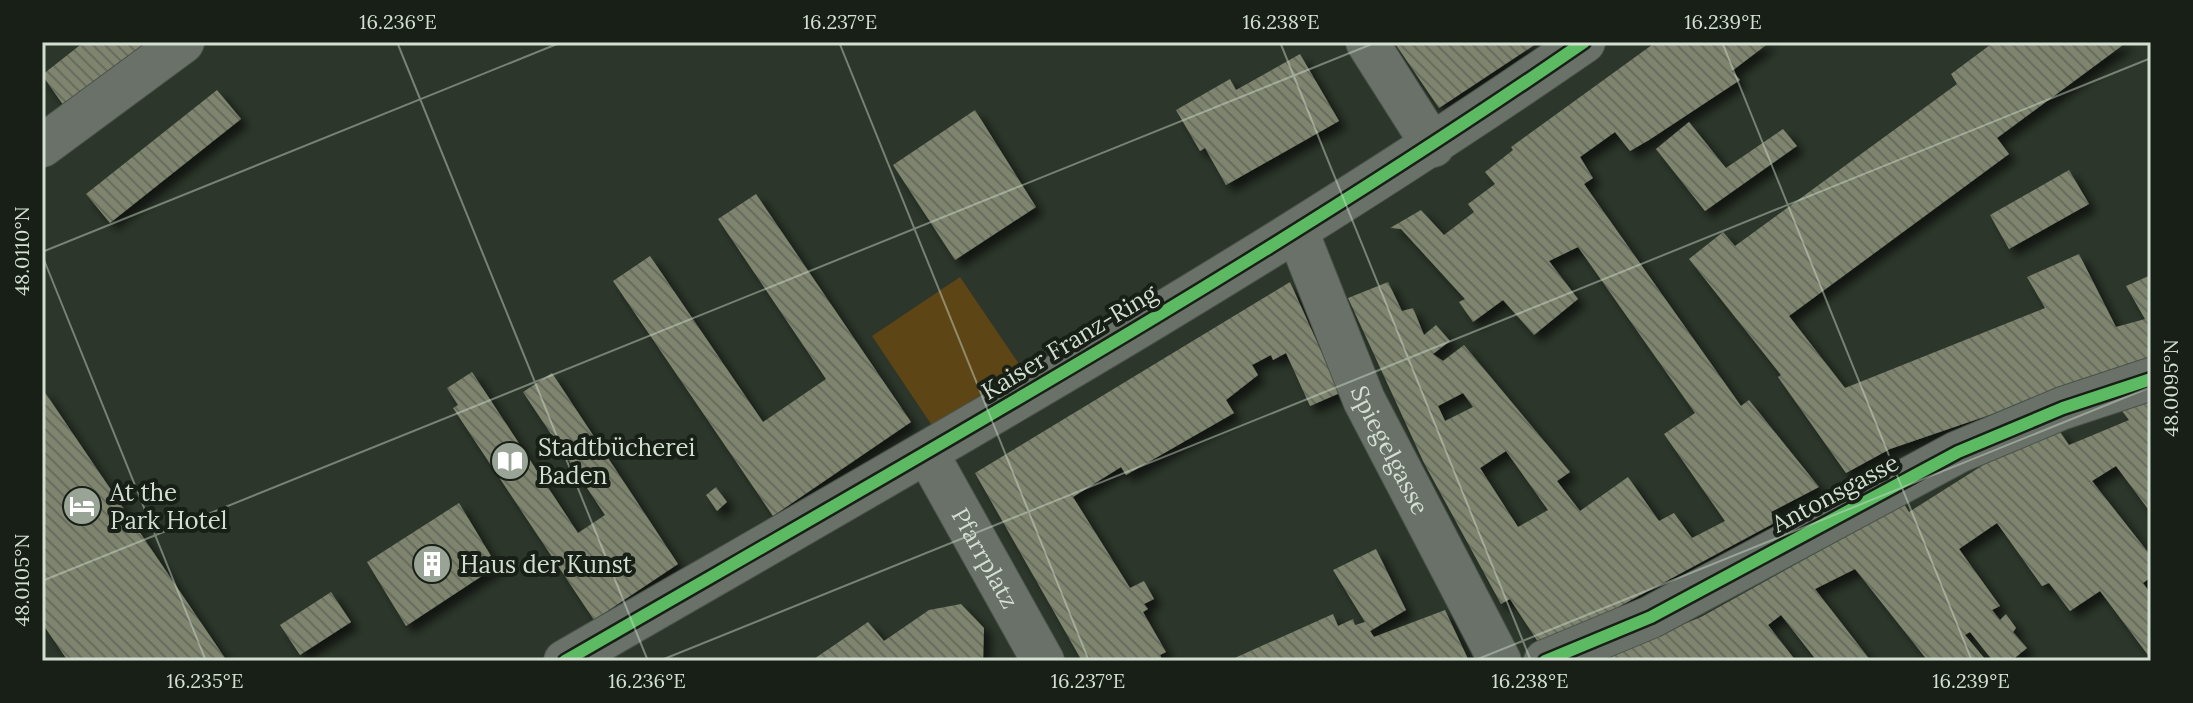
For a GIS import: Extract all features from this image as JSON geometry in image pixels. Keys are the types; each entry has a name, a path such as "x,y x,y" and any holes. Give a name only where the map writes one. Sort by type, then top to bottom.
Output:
{"street":[{"path":"42,146 183,42"},
{"path":"1367,42 1433,146"},
{"name":"Kaiser Franz-Ring","path":"565,661 927,453 1297,231 1433,146 1584,42"},
{"name":"Spiegelgasse","path":"1297,231 1364,400 1500,661"},
{"name":"Antonsgasse","path":"1545,661 1651,617 1958,452 2063,408 2151,379"},
{"name":"Pfarrplatz","path":"927,453 1043,661"}],"shaded area":[{"path":"960,277 1021,367 933,427 872,336"}],"building":[{"path":"84,42 161,42 69,113 42,75"},
{"path":"1394,42 1539,42 1439,108"},
{"path":"1656,42 1770,42 1732,71 1740,80 1649,140 1630,151 1615,132 1580,157 1593,178 1584,184 1741,406 1749,400 1819,487 1771,512 1778,521 1542,648 1510,599 1501,604 1424,463 1348,298 1388,282 1402,311 1413,308 1424,335 1436,325 1450,341 1433,354 1443,361 1464,345 1570,472 1557,481 1580,511 1628,477 1659,521 1674,513 1692,538 1725,521 1664,434 1695,413 1578,247 1549,261 1578,299 1534,335 1503,300 1473,322 1459,302 1465,299 1401,229 1390,228 1421,210 1444,235 1474,212 1468,204 1495,184 1485,172 1513,150 1511,147","holes":["1463,393 1473,407 1445,421 1438,406","1506,451 1548,510 1518,527 1480,468"]},
{"path":"1994,42 2127,42 1997,138 2009,154 1789,316 1845,388 2045,308 2027,277 2079,254 2116,327 2145,319 2126,286 2151,275 2151,360 1890,449 1846,473 1778,377 1781,375 1689,259 1723,232 1735,246 1957,84 1951,74"},
{"path":"1300,54 1339,121 1226,185 1205,148 1200,151 1176,110 1230,79 1236,90"},
{"path":"217,90 241,119 110,223 86,194"},
{"path":"975,110 1036,207 955,260 893,165"},
{"path":"1689,122 1726,168 1783,129 1797,146 1705,211 1656,149"},
{"path":"2069,170 2089,204 2009,249 1990,215"},
{"path":"756,194 911,422 773,516 613,281 650,256 763,422 826,379 718,219"},
{"path":"1290,282 1340,393 1310,406 1286,353 1273,360 1271,355 1252,365 1258,375 1226,400 1234,413 1126,475 1121,467 1073,497 1130,588 1144,581 1154,599 1144,604 1148,609 1143,612 1166,652 1160,655 1163,661 1082,661 975,473"},
{"name":"Stadtbücherei Baden","path":"472,372 578,533 605,515 523,392 552,373 678,564 594,620 453,408 458,405 447,388"},
{"name":"At the Park Hotel","path":"42,388 227,661 68,661 42,623"},
{"path":"2151,401 2151,513 2116,466 2092,481 2151,556 2151,577 2143,583 2151,594 2151,659 2100,591 2070,611 2049,583 2042,586 1997,523 1959,549 2000,606 1992,610 2000,620 2006,614 2016,628 2013,632 2027,648 2011,661 1993,661 1970,632 1965,635 1985,659 1928,661 1855,569 1815,589 1871,661 1817,661 1781,615 1768,625 1796,661 1595,661 1701,617 1904,504 1909,512 1999,455 2058,429 2069,445 2129,420 2122,411"},
{"path":"716,487 727,502 717,511 706,495"},
{"name":"Haus der Kunst","path":"459,503 497,566 406,626 367,562"},
{"path":"1376,549 1406,610 1370,631 1374,637 1445,610 1469,661 1228,661 1333,614 1338,626 1353,619 1355,625 1365,622 1333,570"},
{"path":"331,592 351,622 300,655 280,625"},
{"path":"961,604 984,628 983,661 811,661 868,622 884,641 929,610"}],"cycle path":[{"path":"565,661 1209,285 1584,42"},
{"path":"1545,661 1651,617 1958,452 2063,408 2151,379"}],"place":[{"name":"Stadtbücherei Baden","path":"510,461"},
{"name":"At the Park Hotel","path":"82,506"},
{"name":"Haus der Kunst","path":"432,564"}]}
